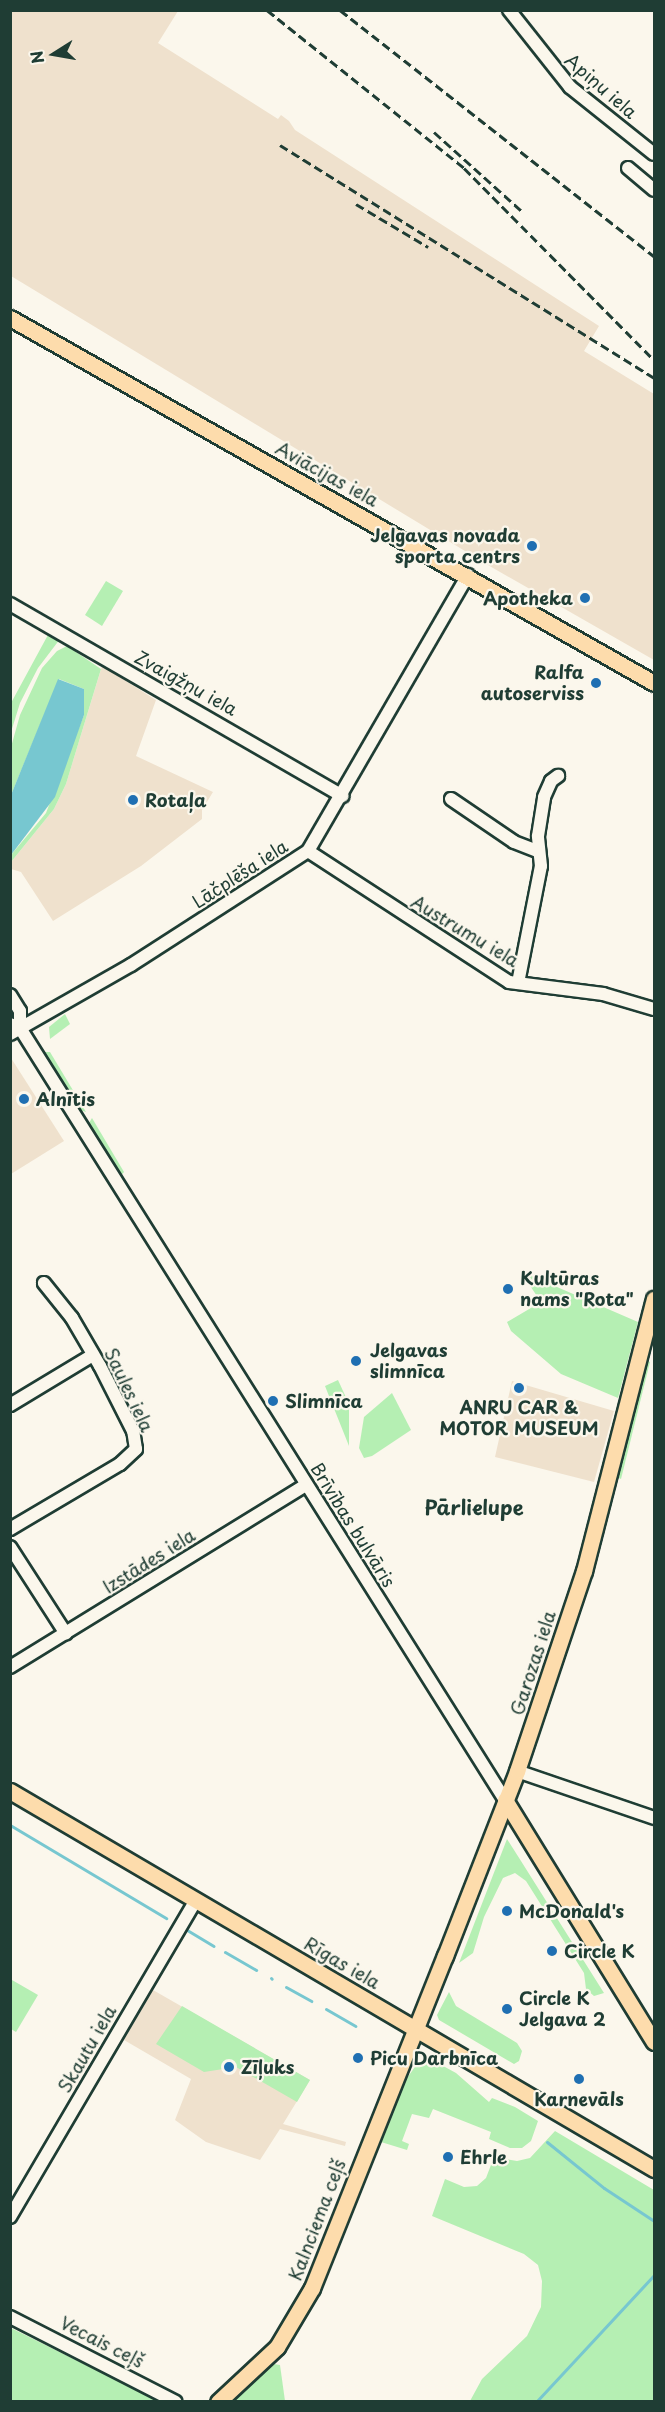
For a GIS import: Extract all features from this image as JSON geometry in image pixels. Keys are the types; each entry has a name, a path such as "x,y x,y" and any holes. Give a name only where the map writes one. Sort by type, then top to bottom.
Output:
{"main road":[{"name":"Aviācijas iela","path":"10,318 468,575 654,683"},
{"name":"Garozas iela","path":"415,2029 518,1771 584,1570 650,1342 654,1299"},
{"name":"Rīgas iela","path":"10,1791 654,2169"},
{"name":"Brīvības bulvāris","path":"505,1800 654,2042"},
{"name":"Kalnciema ceļš","path":"218,2402 277,2347 298,2316 415,2029"}],"street":[{"name":"Apiņu iela","path":"509,10 570,87 654,154"},
{"path":"628,168 654,189"},
{"name":"Lāčplēša iela","path":"14,1028 131,965 308,851 342,796 468,575"},
{"name":"Zvaigžņu iela","path":"10,604 342,796"},
{"path":"518,983 541,866 538,851 544,796 551,781 558,776"},
{"path":"451,799 514,842 538,851"},
{"name":"Austrumu iela","path":"308,851 487,970 518,983 603,994 654,1008"},
{"name":"Brīvības bulvāris","path":"10,994 20,1011 14,1028 505,1800"},
{"name":"Saules iela","path":"10,1529 120,1464 136,1449 133,1431 93,1355 72,1318 45,1283"},
{"path":"10,1406 93,1355"},
{"name":"Izstādes iela","path":"10,1667 306,1485"},
{"path":"10,1547 66,1634"},
{"path":"518,1771 654,1818"},
{"name":"Skautu iela","path":"10,2217 196,1900"},
{"name":"Vecais ceļš","path":"10,2317 176,2402"}],"shaded area":[{"path":"10,11 178,11 158,43 278,119 281,115 295,130 599,326 584,351 654,394 654,660 493,568 11,276"},
{"name":"Rotaļa","path":"102,666 156,700 136,756 213,792 202,810 202,819 141,866 53,921 21,872 11,869 11,862 54,809 66,784"},
{"name":"Alnītis","path":"10,1058 64,1141 11,1174"},
{"path":"512,1381 614,1411 594,1482 495,1457"},
{"name":"Zīļuks","path":"153,1990 310,2080 283,2124 346,2142 345,2146 280,2129 260,2160 206,2142 175,2120 191,2079 124,2040"}],"green space":[{"path":"106,581 123,591 102,626 85,615"},
{"path":"49,633 60,639 38,668 20,703 11,732 11,703"},
{"path":"67,646 101,669 66,784 54,809 11,862 11,855 46,813 84,715 84,689 59,679 11,795 11,747 20,715 42,668 57,651"},
{"path":"65,1014 70,1024 50,1039 49,1027"},
{"path":"44,1052 50,1052 86,1112 80,1110"},
{"path":"92,1118 124,1172 119,1178 89,1123"},
{"path":"520,1271 638,1322 618,1398 561,1374 511,1331 507,1322 541,1302"},
{"path":"647,1361 650,1362 621,1479 617,1477"},
{"path":"338,1380 349,1404 349,1446 325,1386"},
{"path":"392,1393 411,1430 372,1456 364,1458 359,1448 364,1417"},
{"path":"507,1839 604,1993 594,1996 586,1989 584,1973 526,1881 515,1873 503,1878 484,1917 473,1953 459,1963"},
{"path":"12,1980 38,1995 16,2032 11,2029"},
{"path":"449,1992 456,2006 517,2043 522,2051 519,2061 514,2064 439,2020 437,2015"},
{"path":"182,2006 310,2080 297,2102 236,2067 204,2072 156,2044"},
{"path":"434,2061 456,2073 489,2102 492,2098 515,2107 538,2121 531,2141 522,2148 510,2148 489,2139 491,2132 433,2109 429,2118 412,2114 402,2141 409,2144 407,2150 381,2142 407,2078 417,2064"},
{"path":"555,2131 654,2190 654,2401 470,2401 482,2379 527,2336 541,2307 542,2281 538,2265 524,2254 432,2216 445,2179 464,2187 477,2186 486,2178 494,2157 517,2161 530,2158"},
{"path":"11,2328 159,2401 11,2401"},
{"path":"274,2364 280,2365 285,2401 230,2402"}],"water":[{"path":"58,679 84,689 84,715 55,797 11,855 11,795"}],"waterway":[{"path":"10,1825 166,1918"},
{"path":"187,1930 214,1946"},
{"path":"225,1952 256,1970"},
{"path":"286,1987 311,2001"},
{"path":"326,2009 356,2026"},
{"path":"547,2142 604,2188 654,2221"},
{"path":"536,2402 654,2275"}],"railway":[{"path":"267,10 464,168 654,360"},
{"path":"340,10 654,256"},
{"path":"434,132 523,212"},
{"path":"280,145 654,378"},
{"path":"356,204 428,247"}],"place":[{"name":"Jelgavas novada sporta centrs","path":"532,546"},
{"name":"Apotheka","path":"585,598"},
{"name":"Ralfa autoserviss","path":"596,683"},
{"name":"Rotaļa","path":"133,800"},
{"name":"Alnītis","path":"24,1099"},
{"name":"Kultūras nams \"Rota\"","path":"508,1289"},
{"name":"Jelgavas slimnīca","path":"356,1361"},
{"name":"ANRU CAR & MOTOR MUSEUM","path":"519,1388"},
{"name":"Slimnīca","path":"273,1401"},
{"name":"McDonald's","path":"507,1911"},
{"name":"Circle K","path":"552,1951"},
{"name":"Circle K Jelgava 2","path":"507,2009"},
{"name":"Picu Darbnīca","path":"358,2058"},
{"name":"Zīļuks","path":"229,2067"},
{"name":"Karnevāls","path":"579,2079"},
{"name":"Ehrle","path":"448,2157"}],"district":[{"name":"Pārlielupe","path":"474,1507"}]}
